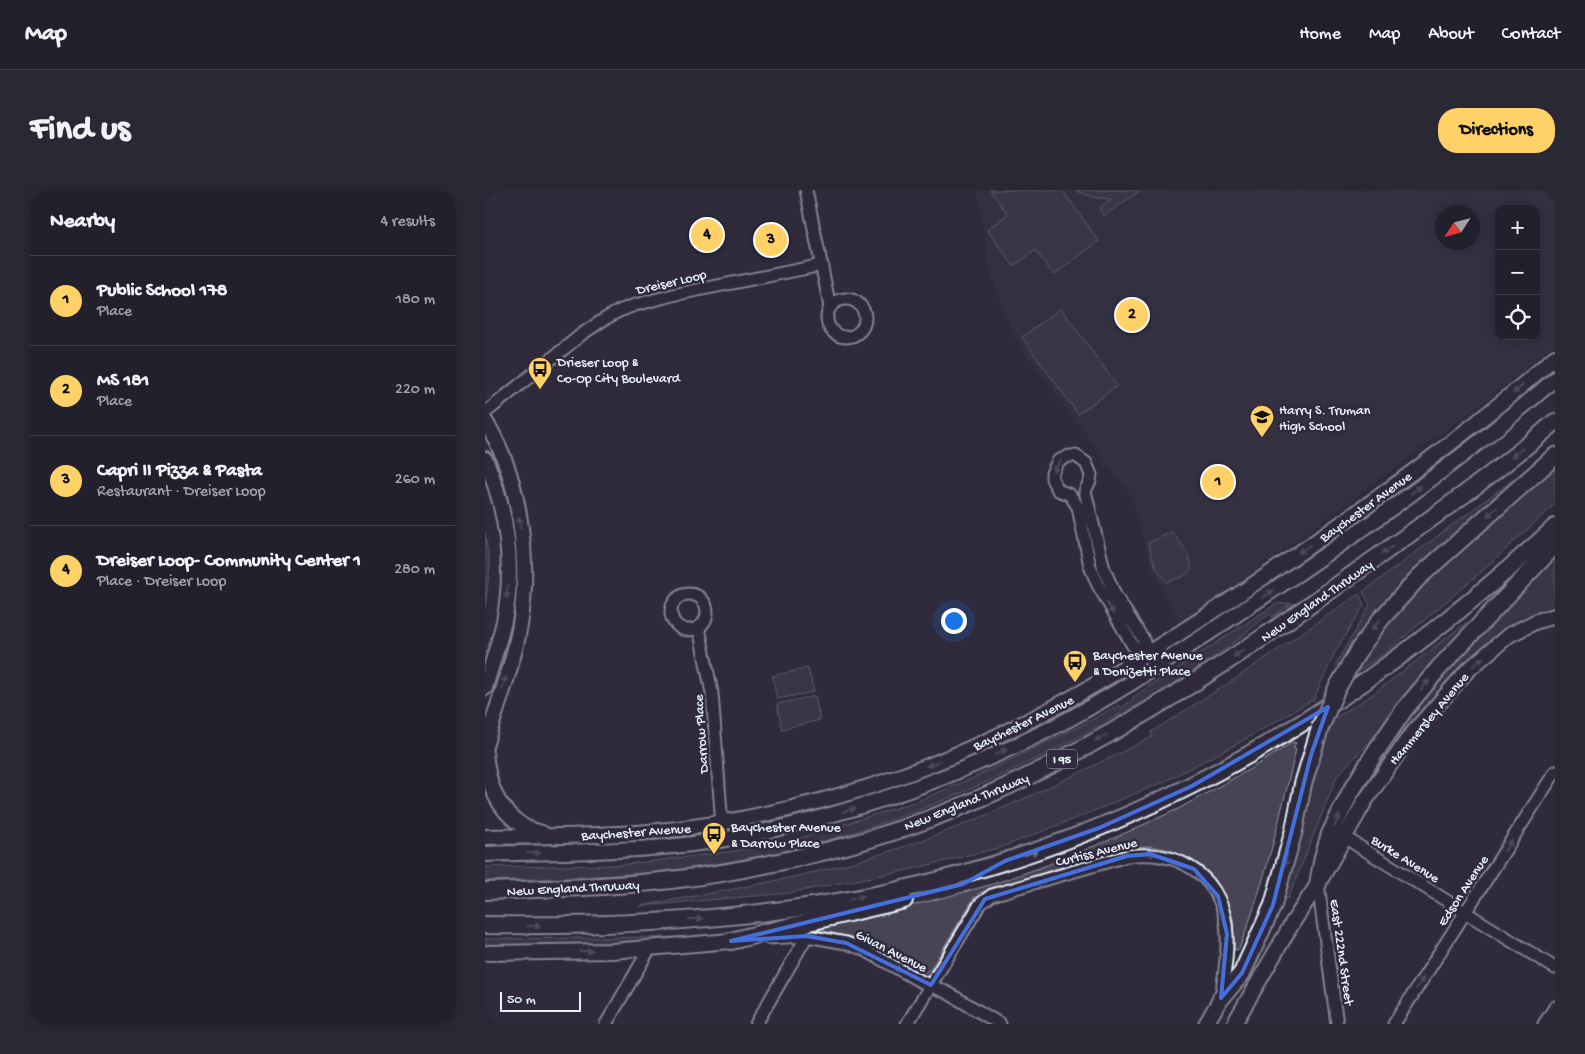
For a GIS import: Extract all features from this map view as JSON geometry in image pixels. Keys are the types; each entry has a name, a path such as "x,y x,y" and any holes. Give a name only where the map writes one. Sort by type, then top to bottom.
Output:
{"highway":[{"name":"New England Thruway","path":"485,891 553,890 633,884 692,878 743,869 830,850 925,820 980,798 1089,745 1210,672 1409,536 1473,488 1555,422"},
{"path":"1221,998 1242,973 1273,904 1291,839 1303,784 1320,728 1336,690 1358,651 1381,619 1419,577 1555,456"},
{"path":"485,926 612,924 705,918 851,900 949,878 1082,834 1137,812 1228,767 1299,726 1357,688 1429,636 1495,582 1555,527"},
{"path":"1318,884 1323,857 1331,834 1351,793 1374,754 1404,710 1439,668 1555,545"},
{"path":"731,941 963,884 1005,861"}],"main road":[{"name":"Baychester Avenue","path":"485,837 646,833 721,822 822,801 861,790 935,763 1026,722 1079,695 1147,654 1259,580 1391,488 1474,426 1555,358"},
{"name":"Baychester Avenue","path":"485,854 619,851 678,846 723,839 817,819 883,799 941,778 1003,752 1055,726 1154,668 1281,586 1387,511 1489,434 1555,379"},
{"path":"485,421 503,460 519,513 524,573 520,624 485,746"},
{"path":"485,459 499,502 506,542 508,581 504,620 485,688"},
{"name":"Hammersley Avenue","path":"1318,884 1333,854 1386,768 1410,736 1467,671 1509,635 1537,621 1555,616"},
{"path":"504,620 520,624"},
{"path":"485,753 494,796 503,808 524,827 549,836"},
{"path":"1234,1024 1293,922 1318,884"},
{"path":"485,953 584,952 731,941"},
{"path":"1206,1024 1221,998"}],"street":[{"path":"806,190 831,307"},
{"name":"Dreiser Loop","path":"485,413 593,326 619,311 635,304 673,295 822,265"},
{"path":"1147,654 1133,646 1107,604 1090,566 1078,507 1070,495 1058,490 1054,485 1052,472 1054,466 1063,458 1076,456 1086,463 1090,469 1090,481 1085,491 1104,569 1115,595 1143,639 1147,654 1154,668"},
{"name":"Darrow Place","path":"699,628 712,693 723,839"},
{"name":"Edson Avenue","path":"1394,1024 1555,772"},
{"name":"Burke Avenue","path":"1344,837 1555,968"},
{"name":"Curtiss Avenue","path":"931,985 985,899 991,895 1127,856 1150,854 1169,858 1194,869 1211,884 1218,896 1225,917 1228,950 1221,998"},
{"name":"East 222nd Street","path":"1318,884 1337,1024"},
{"path":"756,1024 807,936"},
{"name":"Givan Avenue","path":"731,941 807,936 846,943 863,949 918,980 948,993 1000,1024"},
{"path":"606,1024 650,948"},
{"path":"907,1024 931,985"},
{"path":"1545,1024 1555,1007"}],"highlighted area":[{"path":"1328,707 1311,755 1273,905 1242,973 1221,998 1227,934 1218,896 1194,869 1150,854 1127,856 985,899 931,985 846,943 807,936 731,941 963,884 1005,861 1099,828 1192,786"}],"shaded area":[{"name":"Harry S. Truman High School","path":"977,190 1555,190 1555,343 1514,380 1179,625 1152,569 1131,496 1014,337 990,273"},
{"path":"990,190 1062,190 1099,241 1054,275 1035,250 1014,266 987,230 1008,214"},
{"path":"1075,190 1141,190 1104,216 1099,209 1111,199 1093,197"},
{"path":"1061,308 1117,386 1078,414 1022,337"},
{"path":"1535,463 1386,600 1358,635 1337,666 1335,665 1370,605 1363,592"},
{"path":"1555,467 1555,504 1482,571 1384,654 1353,674 1375,639 1415,592"},
{"path":"1172,532 1183,546 1189,558 1191,569 1183,576 1166,582 1155,566 1148,543"},
{"path":"485,533 490,566 485,607"},
{"path":"1555,557 1555,612 1538,616 1422,712 1388,753 1350,810 1349,805 1392,736 1495,617"},
{"path":"1359,594 1364,605 1334,654 1314,699 1235,745 1163,782 1002,847 913,869 789,893 640,906 824,870 884,853 987,815 1152,737 1151,732 1232,681"},
{"path":"1292,603 1273,617 1269,614 1192,672 1093,729 983,784 889,821 792,850 693,868 615,875 485,881 485,867 620,865 735,851 800,838 918,801 973,778 1119,705 1121,708 1133,700 1133,697 1276,604"},
{"path":"1467,622 1472,627 1417,685 1378,733 1337,776 1288,899 1281,896 1310,777 1332,720 1372,695"},
{"path":"808,668 814,692 777,699 772,676"},
{"path":"815,696 820,720 782,729 777,704"},
{"path":"1293,742 1296,743 1293,748 1296,749 1271,850 1257,900 1239,949 1234,950 1233,919 1222,893 1211,877 1191,860 1171,850 1149,846 1119,849 979,893 974,898 930,970 926,972 920,973 883,952 858,941 817,930 993,884 1042,867 1112,839 1178,809 1252,768"},
{"path":"682,937 633,943 485,946 485,939"}],"place":[{"name":"Dreiser Loop- Community Center 1","path":"707,235"},
{"name":"Capri II Pizza & Pasta","path":"771,240"},
{"name":"MS 181","path":"1132,315"},
{"name":"Drieser Loop & Co-Op City Boulevard","path":"540,390"},
{"name":"Harry S. Truman High School","path":"1262,438"},
{"name":"Public School 178","path":"1218,482"},
{"name":"Baychester Avenue & Donizetti Place","path":"1075,683"},
{"name":"Baychester Avenue & Darrow Place","path":"714,855"}]}
